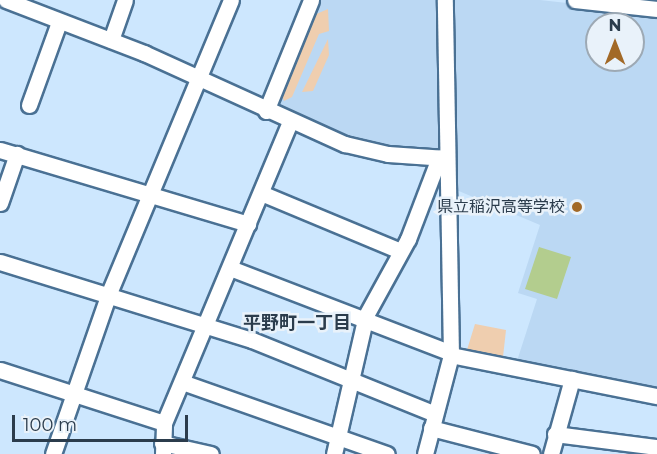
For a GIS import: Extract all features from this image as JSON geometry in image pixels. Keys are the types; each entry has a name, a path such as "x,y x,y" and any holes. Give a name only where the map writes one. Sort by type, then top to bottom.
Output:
{"street":[{"path":"6,0 111,40 290,122 361,148 442,158"},
{"path":"111,40 124,0"},
{"path":"53,454 109,294 231,0"},
{"path":"266,111 311,0"},
{"path":"425,454 451,354 442,158 445,0"},
{"path":"575,0 657,9"},
{"path":"29,105 59,22"},
{"path":"211,454 162,449 164,423 207,326 290,122"},
{"path":"0,150 248,224"},
{"path":"0,203 17,154"},
{"path":"334,454 365,319 398,250 408,239 442,158"},
{"path":"261,193 398,250"},
{"path":"0,262 207,326 351,379 433,421 532,454"},
{"path":"230,268 451,354 657,396"},
{"path":"0,369 164,423"},
{"path":"551,454 572,379"},
{"path":"182,382 387,454"},
{"path":"555,434 657,447"}],"shaded area":[{"name":"県立稲沢高等学校","path":"315,0 540,0 657,13 657,391 516,364 537,299 518,293 540,225 454,189 454,156 368,148 274,110"},
{"path":"328,9 329,31 319,34 292,97 284,101 281,91 314,15"},
{"path":"328,39 329,55 313,91 302,92"},
{"path":"539,247 571,257 557,299 525,289"},
{"path":"475,324 506,330 503,357 466,353"}],"place":[{"name":"県立稲沢高等学校","path":"577,207"}],"district":[{"name":"平野町一丁目","path":"297,323"}]}
